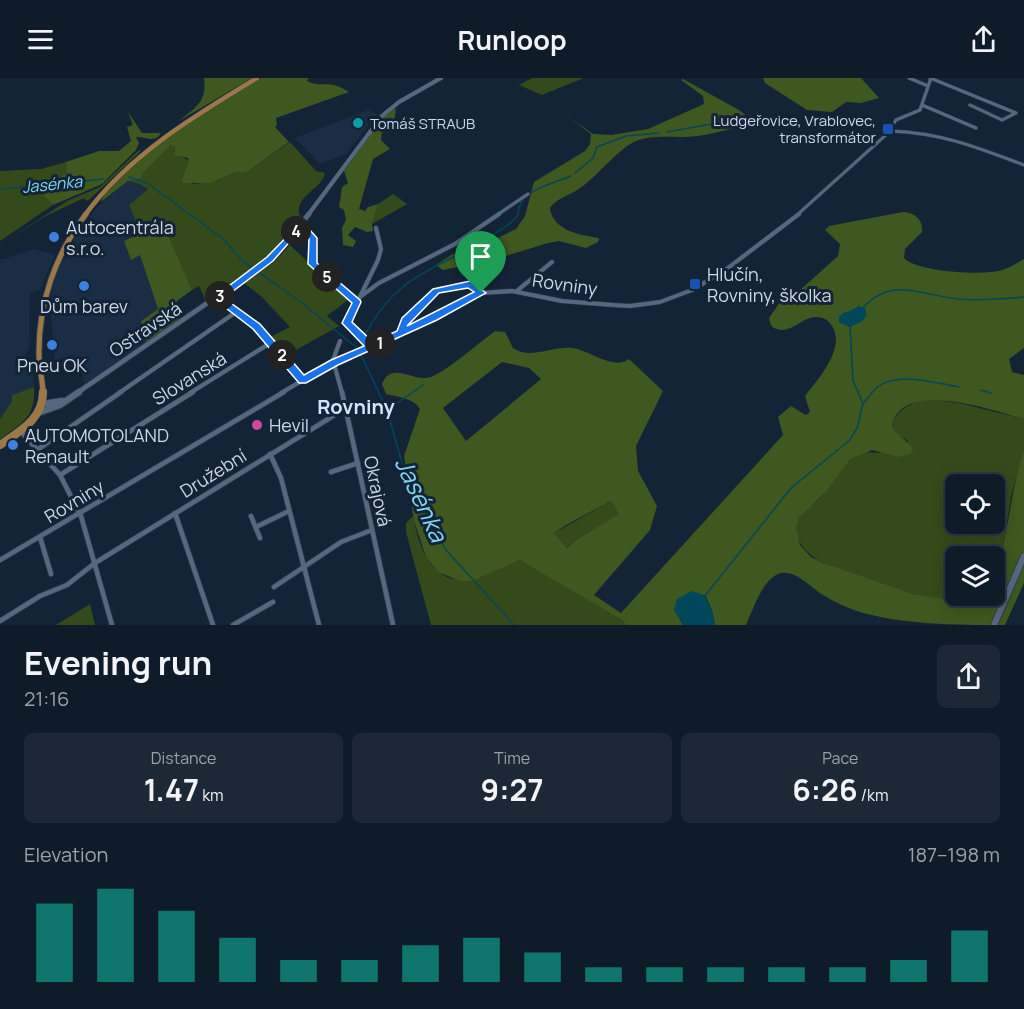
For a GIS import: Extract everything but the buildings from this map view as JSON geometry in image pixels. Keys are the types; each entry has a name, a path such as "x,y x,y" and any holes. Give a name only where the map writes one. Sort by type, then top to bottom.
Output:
{"main road":[{"path":"0,445 21,433 39,413 43,404 40,328 46,294 53,272 82,216 129,165 174,129 257,78"}],"street":[{"name":"Ostravská","path":"39,413 53,409 70,398 218,298 270,259 302,223 377,122 399,102 441,78"},
{"path":"909,78 928,87"},
{"path":"970,105 1002,120 1016,113 930,78 922,105 976,128"},
{"name":"Rovniny","path":"0,560 334,363 372,347 481,293 491,290 517,291 561,301 628,306 652,303 678,294 723,273 825,191 890,131 896,120 918,112 922,105"},
{"path":"890,131 955,139 1024,165"},
{"path":"360,297 379,283 455,244 528,194"},
{"path":"302,223 313,238 313,264 357,302"},
{"path":"372,347 347,323 378,261 381,249 376,228"},
{"path":"517,291 552,262"},
{"path":"401,333 406,321 436,291 470,284 481,293"},
{"path":"218,298 257,327 303,381"},
{"path":"38,450 236,312"},
{"path":"334,363 340,341"},
{"name":"Slovanská","path":"60,474 272,342"},
{"name":"Okrajová","path":"334,363 346,408 393,625"},
{"name":"Ostravská","path":"43,404 70,398"},
{"name":"Družební","path":"0,621 40,596 67,585 95,563 346,408"},
{"path":"21,433 60,474 79,513 112,625"},
{"path":"270,454 281,478 319,625"},
{"path":"331,472 358,463"},
{"path":"256,527 289,511"},
{"path":"175,513 213,625"},
{"path":"251,516 260,538"},
{"path":"274,587 341,542 372,530"},
{"path":"40,537 51,574"},
{"path":"994,625 1024,556"},
{"path":"233,625 273,602"}],"shaded area":[{"path":"368,110 377,114 346,154 320,164 295,138"},
{"path":"128,181 148,189 129,205 141,233 124,241 131,259 140,254 158,310 141,321 146,342 84,384 82,371 76,374 73,355 55,361 50,305 53,284 70,246 74,244 74,240 96,208"},
{"path":"35,249 55,255 40,290 30,293 29,350 25,354 25,359 33,361 34,387 12,395 12,401 0,419 0,260"},
{"path":"859,306 865,309 867,315 862,321 850,327 839,322 839,316"},
{"path":"692,591 704,595 712,610 715,625 683,625 674,610 677,599"}],"green space":[{"path":"204,78 252,78 179,121 195,108 202,98"},
{"path":"261,78 309,78 307,81 312,83 330,84 349,92 276,118 275,127 289,142 247,172 237,172 211,183 184,183 181,181 189,161 188,158 174,155 175,147 171,145 140,179 128,181 101,202 110,187 148,152 172,134"},
{"path":"532,78 584,78 542,95 519,85"},
{"path":"763,78 861,78 879,98 861,103 846,102 832,112 807,110 765,83"},
{"path":"683,79 739,110 756,123 704,135 647,138 626,147 586,184 558,200 550,209 552,216 562,227 569,231 599,238 598,242 586,248 559,241 496,259 443,270 436,265 453,254 479,247 516,229 525,216 534,182 585,151 590,144 591,134 567,116 593,134 612,135 648,129 704,104 703,96 681,80"},
{"path":"396,109 394,124 382,133 381,140 390,149 373,159 359,209 365,211 368,207 378,204 372,224 373,231 367,232 355,227 348,235 356,241 353,247 343,245 342,228 346,220 344,210 339,207 342,187 348,183 344,171 384,116"},
{"path":"128,112 142,133 161,133 159,136 153,139 136,137 139,143 136,150 102,184 53,205 37,189 67,173 66,162 99,151 119,151 131,141 127,127 133,125"},
{"path":"290,142 316,171 325,173 323,179 302,201 299,214 302,218 262,262 206,301 199,286 192,290 188,284 166,231 141,233 129,205 148,189 128,181 140,179 171,145 175,147 174,153 190,161 181,180 194,184 217,181 237,172 247,172"},
{"path":"139,150 141,151 90,199 87,201 84,198 44,217 0,245 67,201 100,187"},
{"path":"66,162 67,173 37,189 53,205 0,241 0,171 41,169"},
{"path":"393,194 407,204 372,224 378,204"},
{"path":"903,212 915,215 922,227 922,232 905,249 904,258 911,263 936,270 981,273 1005,269 1024,259 1024,348 1009,359 1012,372 1024,375 1024,419 950,401 929,400 912,404 899,412 892,427 913,449 910,454 899,457 872,450 850,459 825,493 799,518 796,528 800,545 811,557 823,563 913,594 945,599 945,606 1005,606 1005,546 1003,546 1024,449 1024,583 1005,625 928,623 871,615 835,602 793,574 781,573 764,587 746,625 715,625 712,610 705,595 674,609 683,625 626,625 622,620 520,560 472,581 460,581 438,572 426,557 414,521 404,456 420,409 410,400 386,394 382,384 386,377 397,373 424,378 431,377 454,363 495,331 505,332 513,348 526,353 572,348 616,363 629,359 663,391 636,446 638,471 657,506 650,530 594,595 621,613 783,435 778,417 791,406 806,415 810,412 805,396 823,372 833,353 836,344 832,326 825,319 816,317 782,330 773,328 769,318 789,289 798,292 838,256 840,244 825,230 829,226","holes":["859,306 865,309 862,321 850,327 839,322 843,313 850,312","502,362 529,368 541,379 466,441 443,408","611,501 619,514 567,548 554,533"]},
{"path":"166,231 192,290 178,300 174,307 180,319 146,342 141,321 158,309 140,255 131,260 124,241 141,233"},
{"path":"290,245 348,300 327,316 339,326 287,355 270,337 290,327 261,296 244,283 274,262"},
{"path":"34,387 33,406 30,412 21,423 0,439 0,419 12,401 12,395"},
{"path":"927,399 959,403 1024,419 1024,449 1011,497 1005,535 1002,546 945,546 945,598 896,590 823,563 805,549 797,537 797,523 801,516 824,494 847,460 860,453 886,451 909,442 896,433 892,427 900,411"},
{"path":"611,501 620,514 566,548 554,533"},
{"path":"413,516 426,556 439,572 447,577 464,580 489,573 520,560 531,564 622,620 626,625 431,625 406,532 406,523"},
{"path":"90,604 95,625 56,625"}],"waterway":[{"path":"667,132 734,120"},
{"path":"575,173 593,158 597,147 626,136 659,133"},
{"path":"365,335 378,313 407,284 512,222 517,217 521,203 531,192 571,176"},
{"name":"Jasénka","path":"129,177 147,183 222,238 244,262 301,302 358,349"},
{"name":"Jasénka","path":"0,189 104,179"},
{"path":"863,308 874,298 885,292 896,290 967,300 1024,297"},
{"path":"850,327 853,380 863,404"},
{"name":"Jasénka","path":"361,355 387,410"},
{"path":"863,404 879,386 897,380 918,380 959,387"},
{"path":"387,410 423,385"},
{"path":"981,390 991,393"},
{"path":"704,597 791,488 850,440 857,428 863,404"},
{"name":"Jasénka","path":"387,410 406,477 446,550 514,625"}],"place":[{"name":"Tomáš STRAUB","path":"358,123"},
{"name":"Ludgeřovice, Vrablovec, transformátor","path":"888,129"},
{"name":"Autocentrála s.r.o.","path":"54,237"},
{"name":"Hlučín, Rovniny, školka","path":"695,284"},
{"name":"Dům barev","path":"84,286"},
{"name":"Pneu OK","path":"52,345"},
{"name":"Hevil","path":"257,425"},
{"name":"AUTOMOTOLAND Renault","path":"13,445"}],"district":[{"name":"Rovniny","path":"356,406"}],"route":[{"path":"481,293 401,333 378,344 372,347 334,363 303,381 257,327 218,298 270,259 302,223 313,238 311,257 313,264 357,302 347,323 372,347 401,333 406,321 436,291 470,284 481,293"}]}
